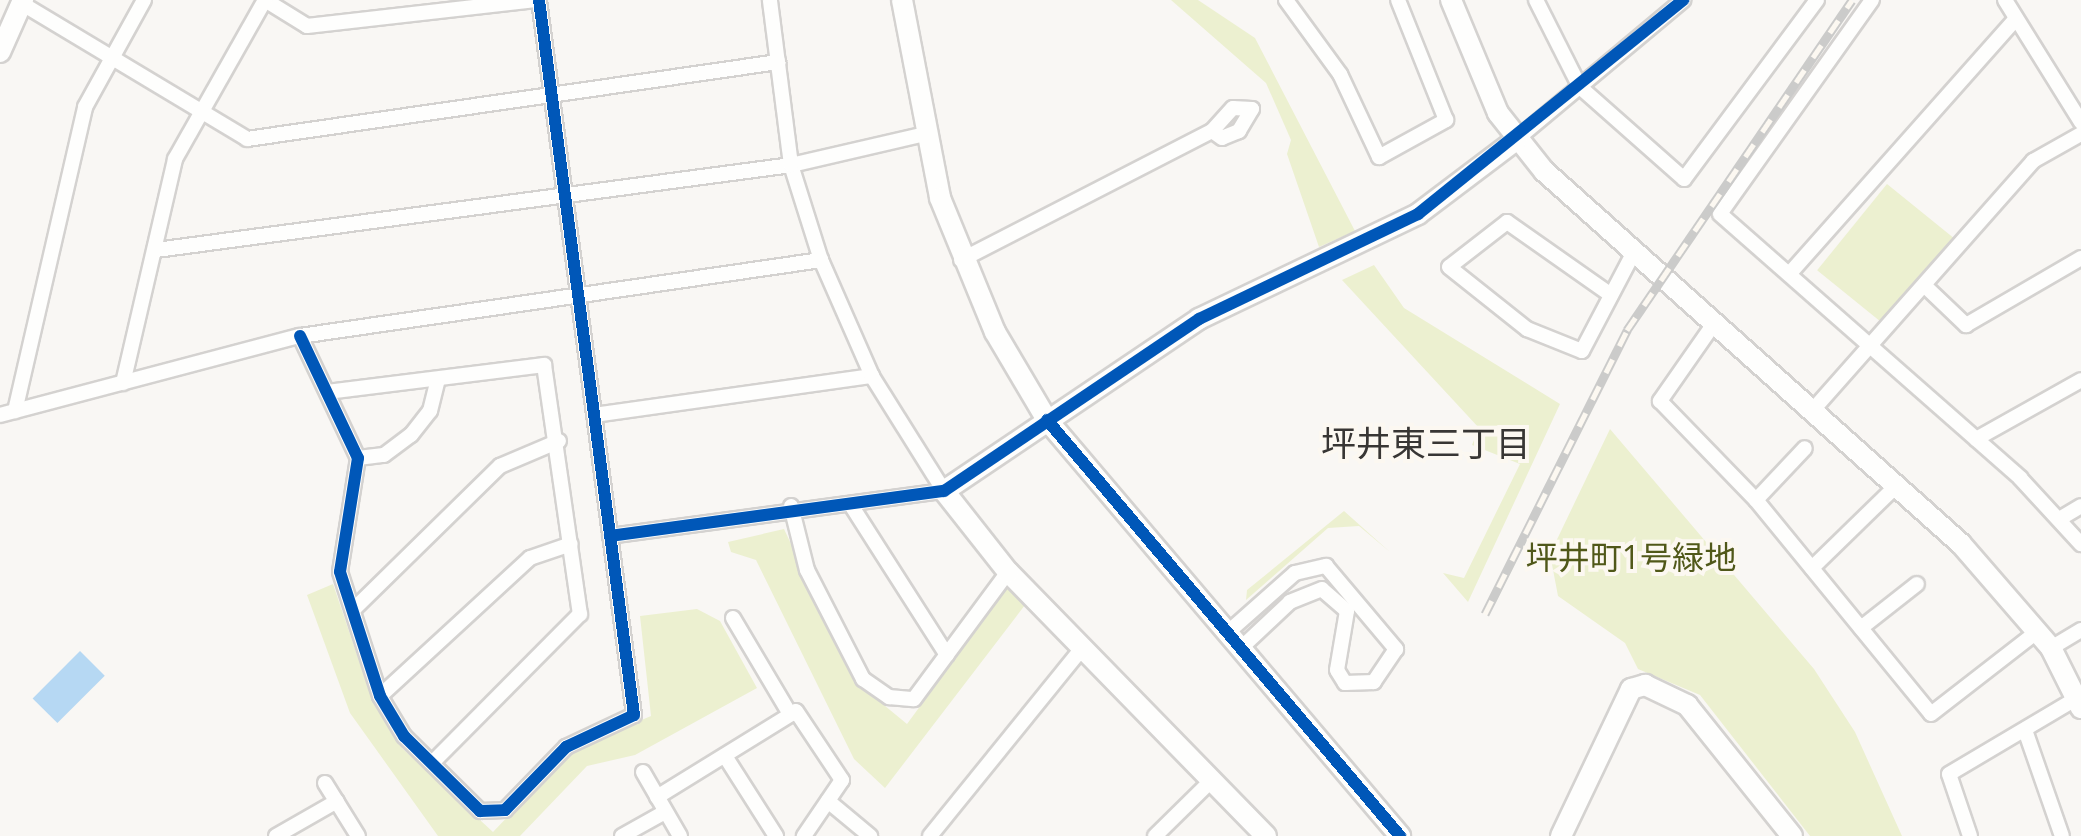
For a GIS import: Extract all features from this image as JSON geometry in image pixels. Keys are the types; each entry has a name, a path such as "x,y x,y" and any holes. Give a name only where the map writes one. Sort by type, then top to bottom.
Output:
{"street":[{"path":"144,0 109,55 85,106 8,413 300,336 821,260"},
{"path":"123,383 175,159 265,0 307,26 537,0 634,715 566,747 505,810 480,811 432,763 380,696 340,572 358,458 300,336"},
{"path":"770,0 791,165 821,260 872,376 944,491 1008,572 1264,835"},
{"path":"902,0 921,135 961,260 1046,420 1400,836"},
{"path":"1286,0 1340,74 1380,157 1446,120 1398,0"},
{"path":"1451,0 1469,57 1516,139 1633,254 1897,484 2051,648 2079,703 1949,774 1970,836"},
{"path":"1536,0 1580,88 1684,179 1817,0"},
{"path":"610,536 791,506 851,504 944,491 1199,318 1389,230 1516,139 1683,0"},
{"path":"1872,0 1720,214 1791,272 1976,439 2061,518 2081,544"},
{"path":"2005,0 2081,122"},
{"path":"0,52 22,2 247,138 553,100 778,62"},
{"path":"1791,272 2016,19"},
{"path":"961,260 1212,131"},
{"path":"1812,410 2033,161 2081,134"},
{"path":"156,250 791,165 921,135"},
{"path":"1611,295 1507,222 1449,267 1527,328 1582,351 1633,254"},
{"path":"1924,286 1966,326 2081,258"},
{"path":"1713,325 1660,401 1756,500 1931,714 2038,631"},
{"path":"327,392 544,364 559,441 580,614 432,763"},
{"path":"594,415 872,376"},
{"path":"358,458 384,455 411,435 438,379"},
{"path":"1976,439 2081,380"},
{"path":"353,610 500,466 559,441"},
{"path":"1756,500 1804,448"},
{"path":"1812,568 1897,484"},
{"path":"851,504 947,656"},
{"path":"791,506 807,570 863,679 888,697 914,699 1008,572"},
{"path":"2061,518 2081,506"},
{"path":"380,696 530,558 572,544"},
{"path":"1326,566 1396,649 1374,682 1345,682 1336,670 1347,611 1322,589 1290,602 1233,641 1295,573 1326,566"},
{"path":"1860,628 1917,584"},
{"path":"734,618 790,714 842,780 804,836"},
{"path":"2051,648 2081,630"},
{"path":"930,836 1082,648"},
{"path":"1561,836 1631,689 1645,685 1686,705 1792,836"},
{"path":"656,797 790,714"},
{"path":"2025,730 2062,836"},
{"path":"725,756 776,836"},
{"path":"643,772 680,836"},
{"path":"1155,836 1213,779"},
{"path":"326,782 358,836"},
{"path":"276,836 337,801"},
{"path":"828,802 870,836"},
{"path":"622,836 664,812"}],"green space":[{"path":"1171,0 1198,0 1255,38 1355,231 1319,247 1287,154 1291,140 1266,83"},
{"path":"1887,184 1956,240 1886,326 1817,270"},
{"path":"1374,265 1404,308 1560,404 1468,602 1443,573 1464,578 1520,464 1472,445 1479,428 1342,280"},
{"name":"坪井町1号緑地","path":"1610,429 1814,669 1855,732 1902,836 1810,836 1700,695 1638,669 1625,643 1558,596 1550,554"},
{"path":"1344,511 1390,552 1359,526 1328,528 1246,600 1247,590"},
{"path":"784,529 856,682 907,724 1007,588 1025,605 885,788 854,759 756,560 731,552 728,542"},
{"path":"333,584 373,702 403,749 493,832 571,750 651,716 640,616 697,609 720,621 757,688 635,755 587,766 520,836 438,836 350,713 307,595"}],"water":[{"path":"80,651 105,676 57,723 33,698"}],"railway":[{"path":"1485,614 1627,330 1852,0"}],"cycle path":[{"path":"300,336 358,458 340,572 380,696 404,736 480,811 505,810 566,747 634,715 539,0"},
{"path":"610,536 944,491 1199,319 1418,214 1683,0"},
{"path":"1047,420 1400,836"}],"district":[{"name":"坪井東三丁目","path":"1426,443"}]}
